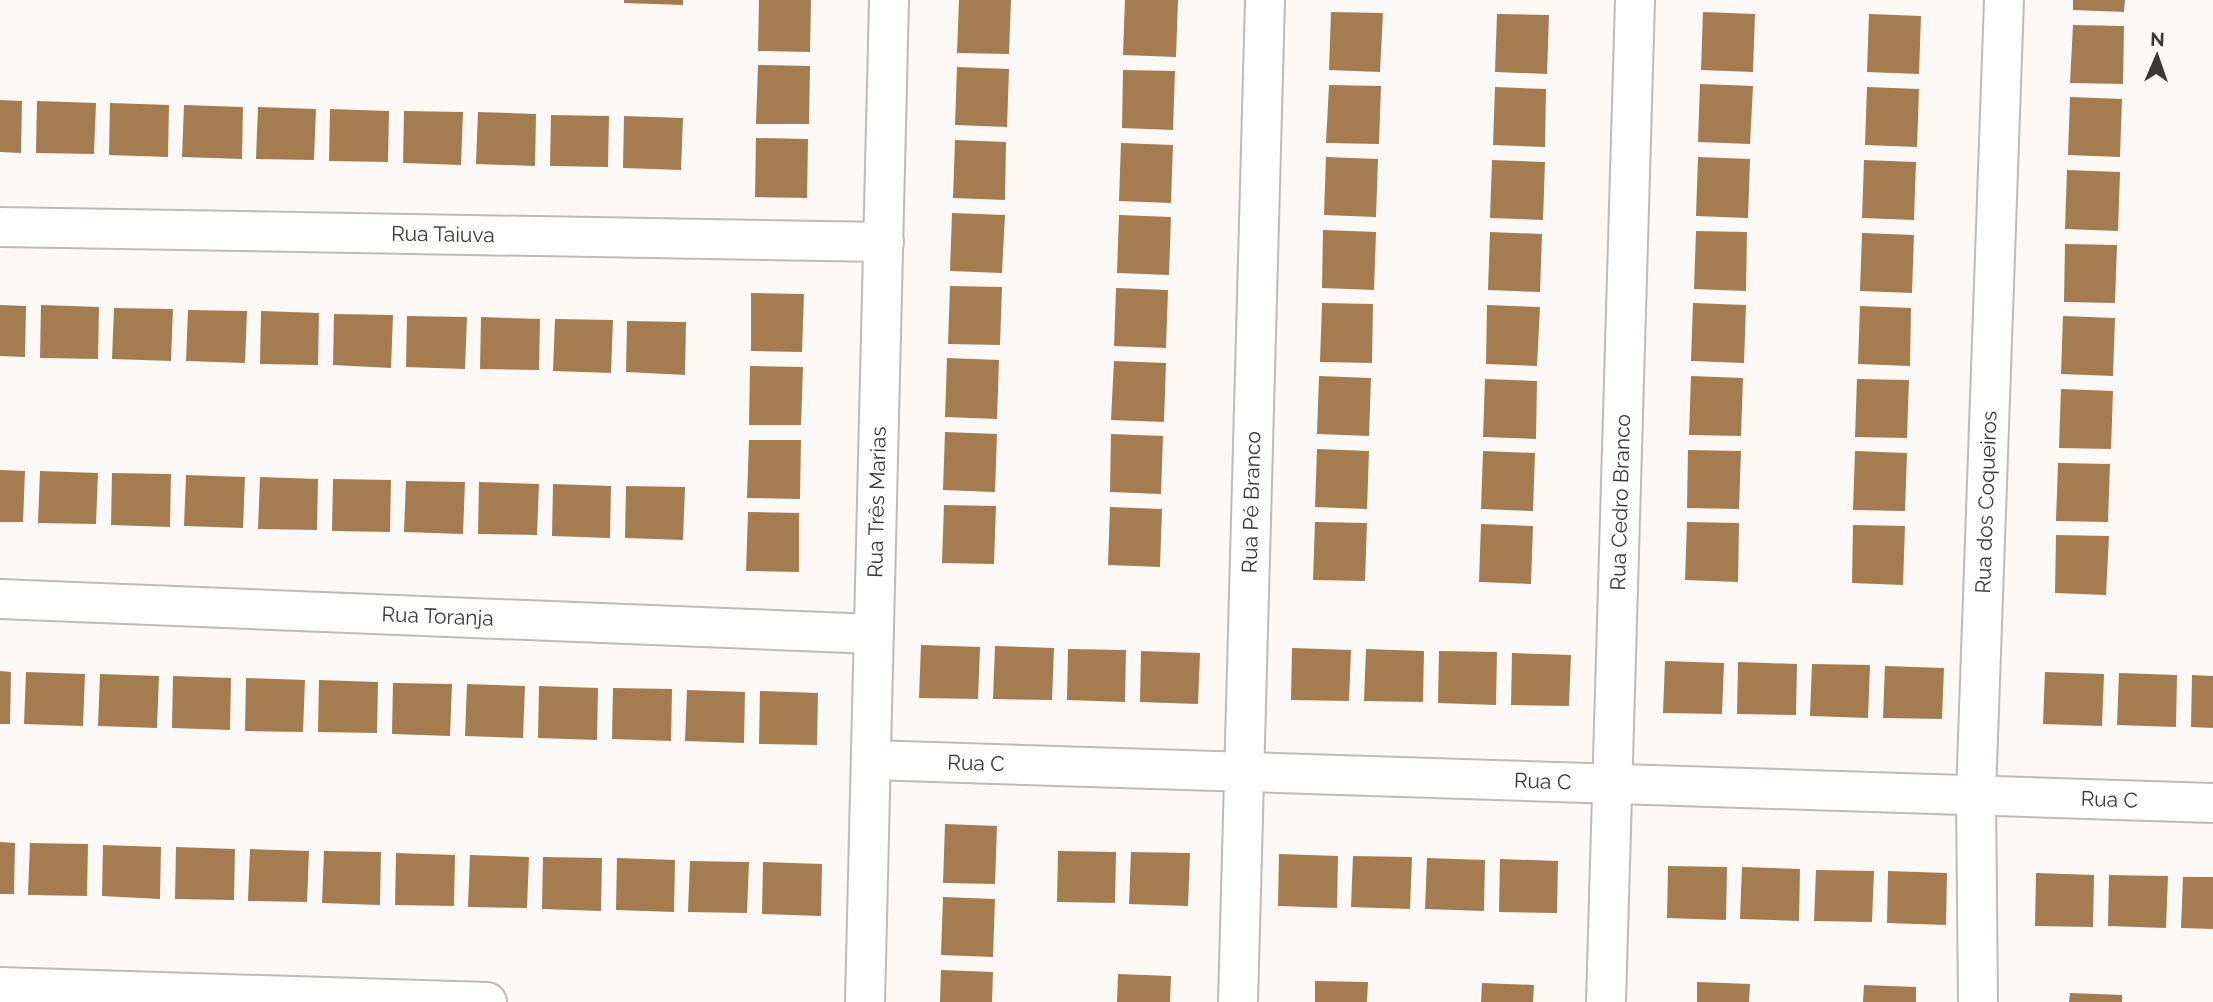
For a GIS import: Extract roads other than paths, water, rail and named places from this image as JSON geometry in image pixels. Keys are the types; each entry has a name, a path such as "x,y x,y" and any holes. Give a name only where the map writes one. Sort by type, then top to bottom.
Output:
{"street":[{"name":"Rua Três Marias","path":"865,1002 889,0"},
{"name":"Rua Pé Branco","path":"1238,1002 1265,0"},
{"name":"Rua Cedro Branco","path":"1606,1002 1635,0"},
{"name":"Rua dos Coqueiros","path":"1978,1002 1976,795 2004,0"},
{"name":"Rua Taiuva","path":"0,228 884,242"},
{"name":"Rua Toranja","path":"0,600 874,634"},
{"name":"Rua C","path":"871,760 2213,803"},
{"path":"0,987 488,1002"}]}
